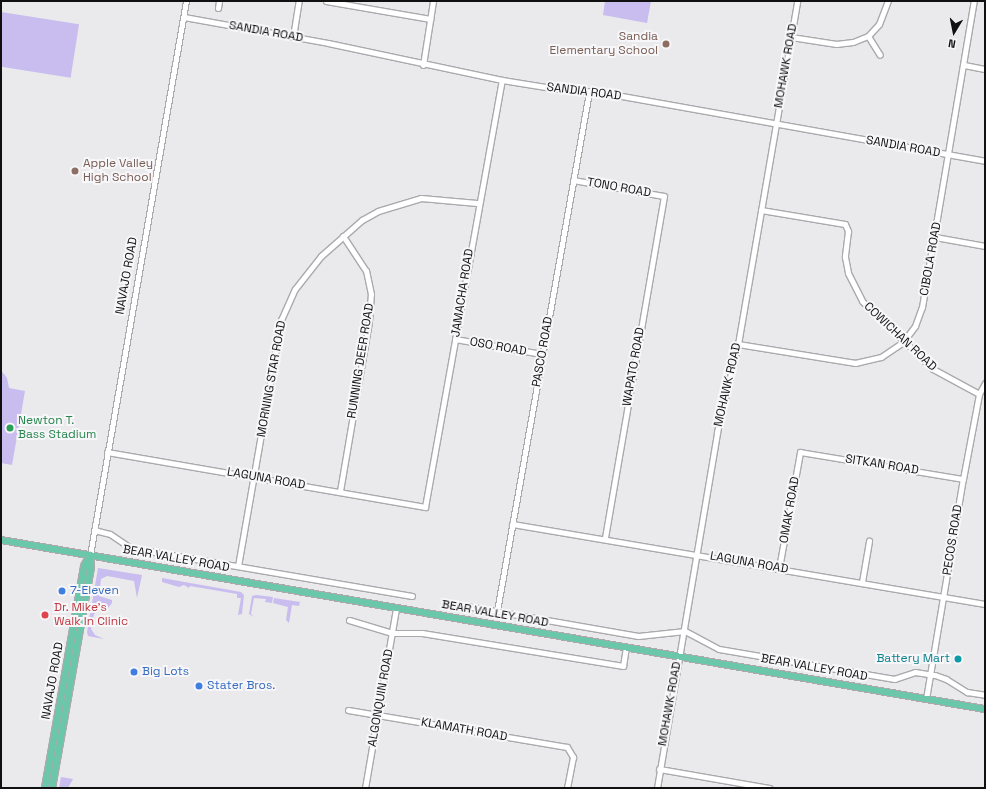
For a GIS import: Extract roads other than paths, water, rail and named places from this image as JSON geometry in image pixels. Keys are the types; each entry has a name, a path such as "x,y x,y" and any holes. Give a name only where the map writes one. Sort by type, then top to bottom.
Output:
{"main road":[{"name":"BEAR VALLEY ROAD","path":"1,540 985,709"},
{"name":"NAVAJO ROAD","path":"45,788 84,566 90,555"},
{"name":"NAVAJO ROAD","path":"52,788 91,567 90,555"}],"street":[{"name":"NAVAJO ROAD","path":"90,555 186,1"},
{"path":"218,8 219,1"},
{"path":"293,36 299,1"},
{"path":"326,1 430,19"},
{"path":"423,65 433,1"},
{"name":"MOHAWK ROAD","path":"657,788 679,656 685,631 724,394 738,344 797,1"},
{"path":"791,37 836,44 853,42 868,36 878,24 888,1"},
{"name":"CIBOLA ROAD","path":"738,344 831,361 855,363 881,357 903,342 915,326 922,307 935,237 974,1"},
{"name":"SANDIA ROAD","path":"184,17 362,49 423,65 502,80 589,92 600,92 985,161"},
{"path":"868,36 880,55"},
{"path":"964,66 985,69"},
{"name":"JAMACHA ROAD","path":"425,507 478,203 502,80"},
{"name":"PASCO ROAD","path":"498,611 512,524 589,92"},
{"name":"TONO ROAD","path":"573,180 664,196"},
{"name":"WAPATO ROAD","path":"605,538 664,196"},
{"name":"MORNING STAR ROAD","path":"238,566 255,477 281,320 296,289 321,256 362,220 378,211 421,198 478,203"},
{"name":"COWICHAN ROAD","path":"761,210 845,224 848,231 845,257 848,273 862,301 903,342 933,369 979,394"},
{"name":"RUNNING DEER ROAD","path":"340,491 369,321 371,294 366,271 343,236"},
{"path":"935,237 985,246"},
{"name":"OSO ROAD","path":"455,339 542,354"},
{"name":"PECOS ROAD","path":"926,699 963,479 979,394 985,383"},
{"name":"LAGUNA ROAD","path":"107,452 340,491 425,507"},
{"name":"SITKAN ROAD","path":"800,452 963,479"},
{"name":"OMAK ROAD","path":"779,568 800,452"},
{"name":"LAGUNA ROAD","path":"512,524 605,538 985,604"},
{"path":"94,530 110,534 131,548 412,596"},
{"path":"862,582 869,541"},
{"path":"455,604 638,636 685,631 719,649 894,679 915,672 930,674 946,679 967,692 985,695"},
{"name":"ALGONQUIN ROAD","path":"366,788 396,608"},
{"path":"349,620 392,633 422,633 623,666 626,648"},
{"name":"KLAMATH ROAD","path":"348,710 567,747 573,757 567,788"},
{"path":"659,769 769,788"}],"place":[{"name":"Sandia Elementary School","path":"666,44"},
{"name":"Apple Valley High School","path":"75,171"},
{"name":"Newton T. Bass Stadium","path":"10,428"},
{"name":"7-Eleven","path":"62,591"},
{"name":"Dr. Mike's Walk In Clinic","path":"45,615"},
{"name":"Battery Mart","path":"958,659"},
{"name":"Big Lots","path":"134,672"},
{"name":"Stater Bros.","path":"199,686"}]}
